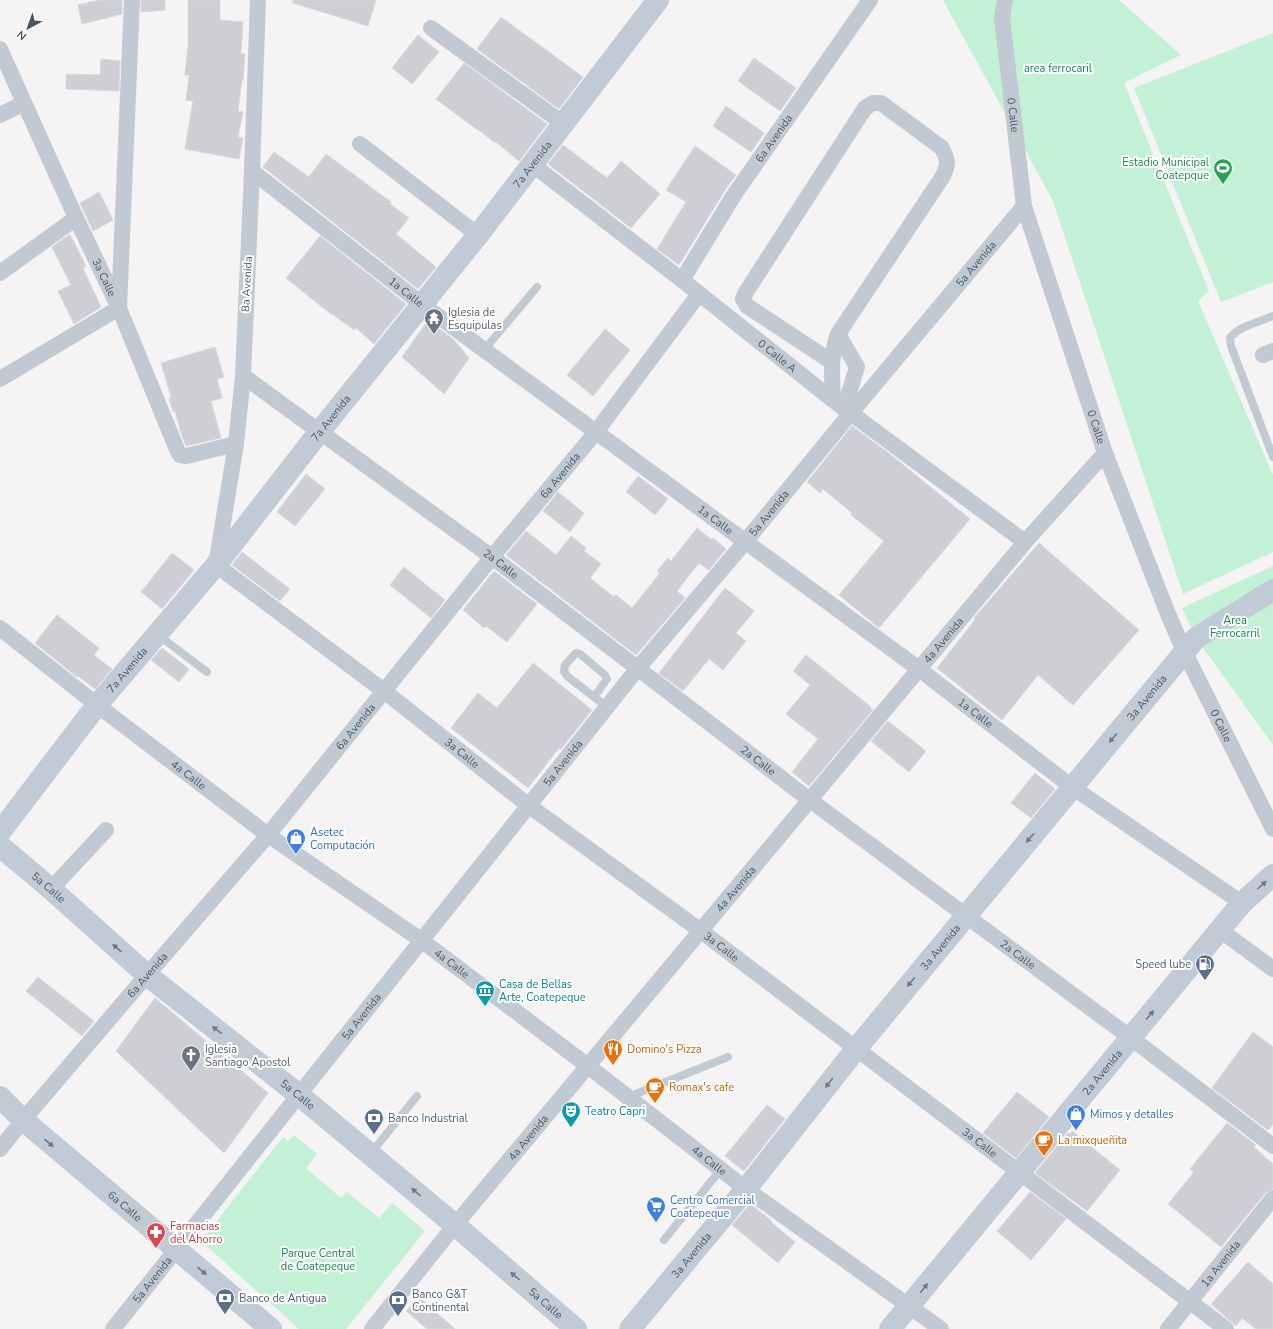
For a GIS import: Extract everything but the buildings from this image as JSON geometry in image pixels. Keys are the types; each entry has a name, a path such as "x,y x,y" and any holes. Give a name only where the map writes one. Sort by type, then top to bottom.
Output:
{"main road":[{"name":"7a Avenida","path":"0,832 97,705 216,565 320,431 423,305 533,165 658,0"},
{"name":"3a Avenida","path":"630,1329 746,1189 856,1049 1196,638 1273,590"},
{"name":"5a Calle","path":"0,846 51,889 147,975 299,1095 456,1225 576,1329"},
{"name":"2a Avenida","path":"890,1329 1220,930 1242,904 1273,875"},
{"name":"6a Calle","path":"0,1098 23,1120 271,1329"}],"street":[{"path":"0,380 119,308 132,0"},
{"name":"8a Avenida","path":"216,565 236,444 243,376 258,0"},
{"name":"6a Avenida","path":"682,280 734,196 870,0"},
{"name":"0 Calle","path":"1005,0 1002,18 1024,206 1105,453 1168,614 1184,652 1273,829"},
{"path":"431,28 564,124"},
{"name":"3a Calle","path":"0,49 76,218 119,308 178,452 180,455 186,456 236,444"},
{"path":"0,115 24,102"},
{"path":"832,362 747,306 743,299 746,292 864,108 873,102 881,103 942,148 948,166 943,176 838,334 833,347 832,362 842,408"},
{"path":"360,144 478,235"},
{"name":"0 Calle A","path":"533,165 682,280 842,408 1025,542"},
{"name":"1a Calle","path":"252,171 423,305 919,669 1072,787 1242,904"},
{"name":"5a Avenida","path":"113,1329 638,668 745,542 842,408 1024,206"},
{"path":"0,273 76,218"},
{"name":"6a Avenida","path":"0,1149 23,1120 268,835 492,557 596,432 699,294"},
{"path":"838,334 857,367 842,408"},
{"name":"2a Calle","path":"243,376 492,557 810,800 1131,1038 1273,1146"},
{"name":"4a Avenida","path":"372,1329 456,1225 1025,542 1105,453"},
{"name":"3a Calle","path":"216,565 384,691 528,805 701,931 1226,1329"},
{"name":"4a Calle","path":"0,628 97,705 268,835 421,940 588,1066 746,1189 941,1329"},
{"path":"51,889 106,830"},
{"path":"1220,930 1273,969"},
{"name":"1a Avenida","path":"1168,1329 1273,1198"}],"lane":[{"path":"484,350 537,287"},
{"path":"1273,316 1234,332 1230,338 1231,346 1273,457"},
{"path":"158,634 207,672"},
{"path":"594,697 607,679 605,675 580,654 576,653 565,665 564,671 567,676 594,697 607,707"},
{"path":"628,1097 728,1057"},
{"path":"370,1154 417,1096"},
{"path":"664,1240 721,1169"}],"green space":[{"name":"area ferrocaril","path":"943,0 1119,0 1181,55 1124,83 1209,291 1198,301 1273,475 1273,552 1183,594 1053,201"},
{"name":"Estadio Municipal Coatepque","path":"1273,33 1273,282 1221,302 1134,88"},
{"name":"Area Ferrocarril","path":"1273,566 1273,745 1196,638 1182,608"},
{"name":"Parque Central de Coatepeque","path":"294,1135 317,1154 306,1168 341,1198 347,1192 379,1218 392,1203 425,1231 346,1329 299,1329 201,1241 283,1137 288,1141"}],"place":[{"name":"Estadio Municipal Coatepque","path":"1223,185"},
{"name":"Iglesia de Esquipulas","path":"434,335"},
{"name":"Asetec Computación","path":"296,855"},
{"name":"Speed lube","path":"1205,981"},
{"name":"Casa de Bellas Arte, Coatepeque","path":"485,1007"},
{"name":"Domino's Pizza","path":"613,1066"},
{"name":"Iglesia Santiago Apostol","path":"191,1072"},
{"name":"Romax's cafe","path":"655,1104"},
{"name":"Teatro Capri","path":"571,1128"},
{"name":"Mimos y detalles","path":"1076,1131"},
{"name":"Banco Industrial","path":"374,1135"},
{"name":"La mixqueñita","path":"1044,1157"},
{"name":"Centro Comercial Coatepeque","path":"656,1223"},
{"name":"Farmacias del Ahorro","path":"156,1249"},
{"name":"Banco de Antigua","path":"225,1315"},
{"name":"Banco G&T Continental","path":"398,1317"}]}
